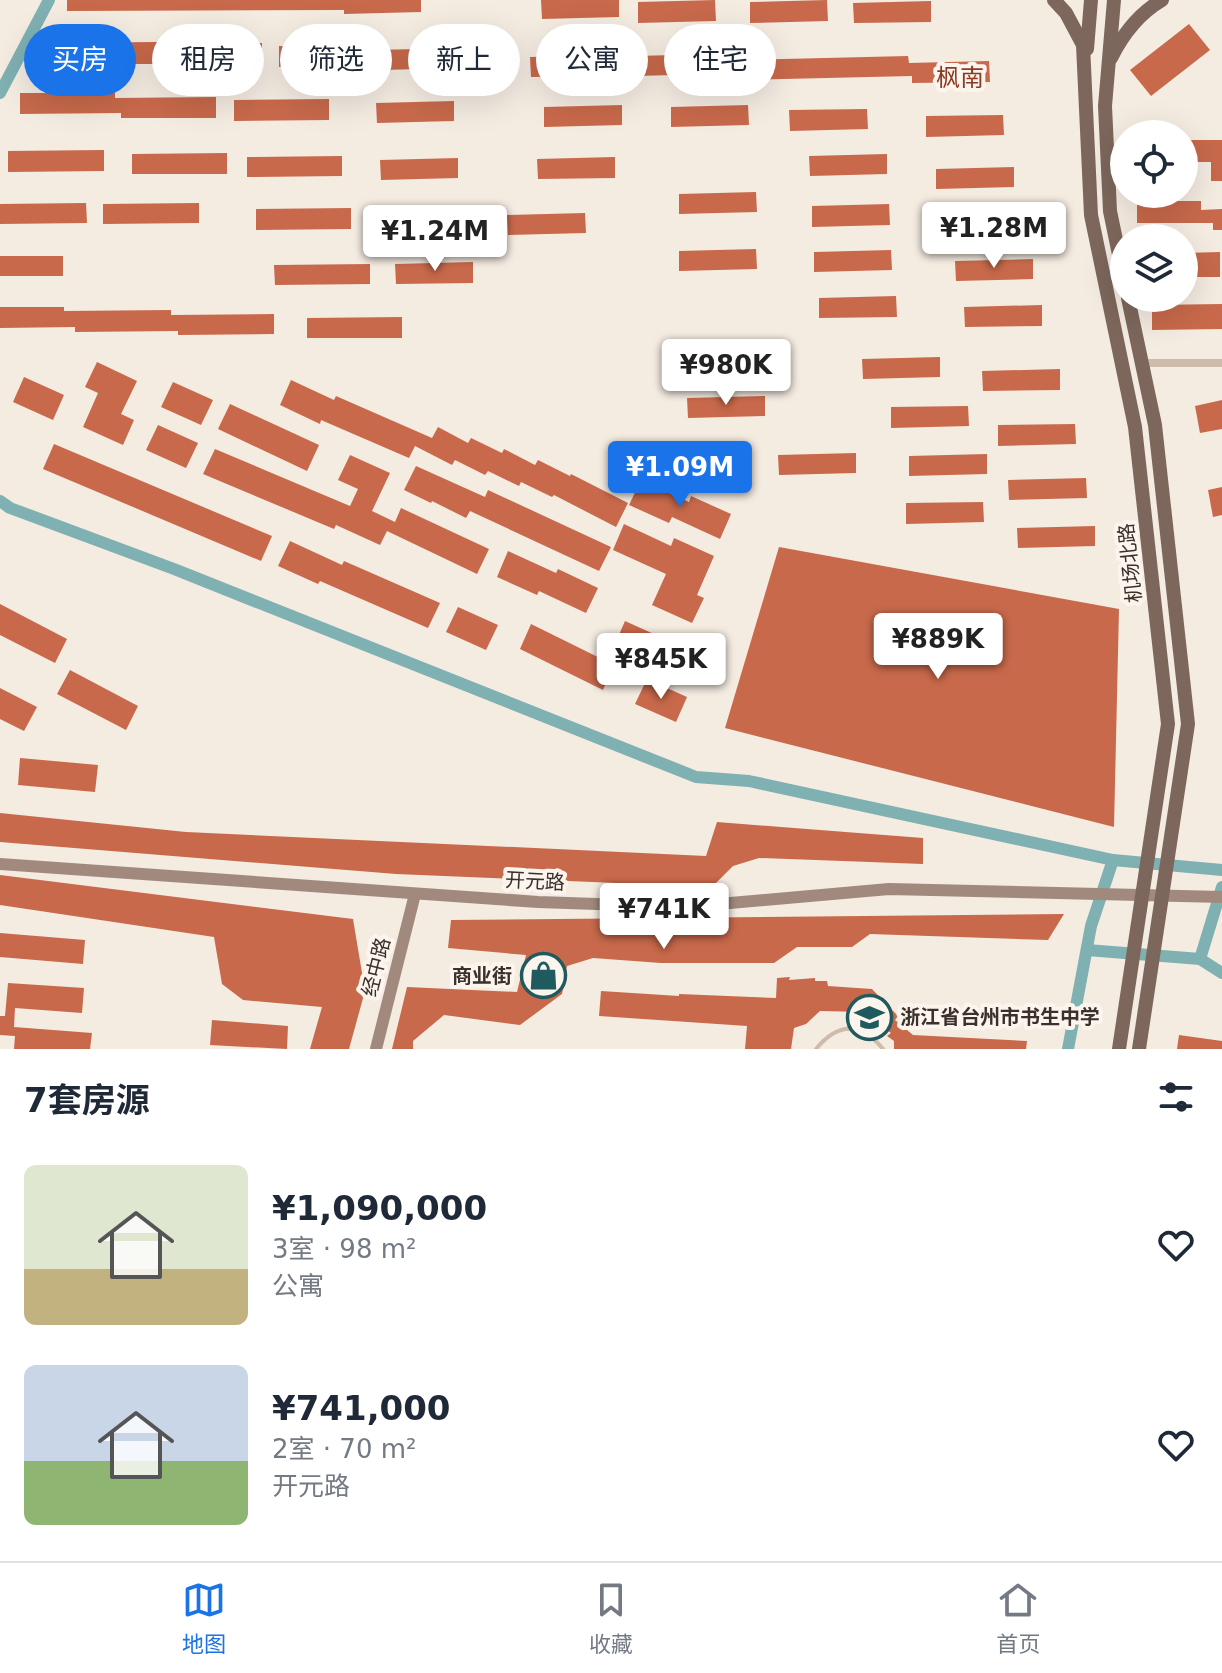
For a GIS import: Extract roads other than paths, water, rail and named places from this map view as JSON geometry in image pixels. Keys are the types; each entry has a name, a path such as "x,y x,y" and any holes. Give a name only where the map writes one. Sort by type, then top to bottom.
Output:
{"main road":[{"path":"1054,0 1078,33 1083,45 1085,74"},
{"path":"1085,74 1091,0"},
{"path":"1113,224 1105,106 1114,0"},
{"path":"1107,66 1127,31 1139,17 1162,0"},
{"name":"机场北路","path":"1085,74 1091,215 1135,427 1168,724 1119,1049"},
{"name":"机场北路","path":"1131,312 1155,425 1188,724 1139,1049"},
{"name":"开元路","path":"0,864 538,902 685,907 889,889 1222,897"},
{"name":"经中路","path":"376,1049 415,894"}],"street":[{"path":"1142,363 1222,363"}],"lane":[{"path":"816,1049 831,1034 847,1027 864,1031 883,1049"}],"waterway":[{"path":"0,93 49,0"},
{"path":"0,501 10,508 174,569 696,777 749,781 1113,860"},
{"path":"1068,1049 1091,926 1113,860 1222,870"},
{"path":"1200,959 1222,887"},
{"path":"1087,950 1200,959 1222,973"}],"place":[{"name":"商业街","path":"543,976"},
{"name":"浙江省台州市书生中学","path":"869,1017"}],"district":[{"name":"枫南","path":"960,78"}]}
